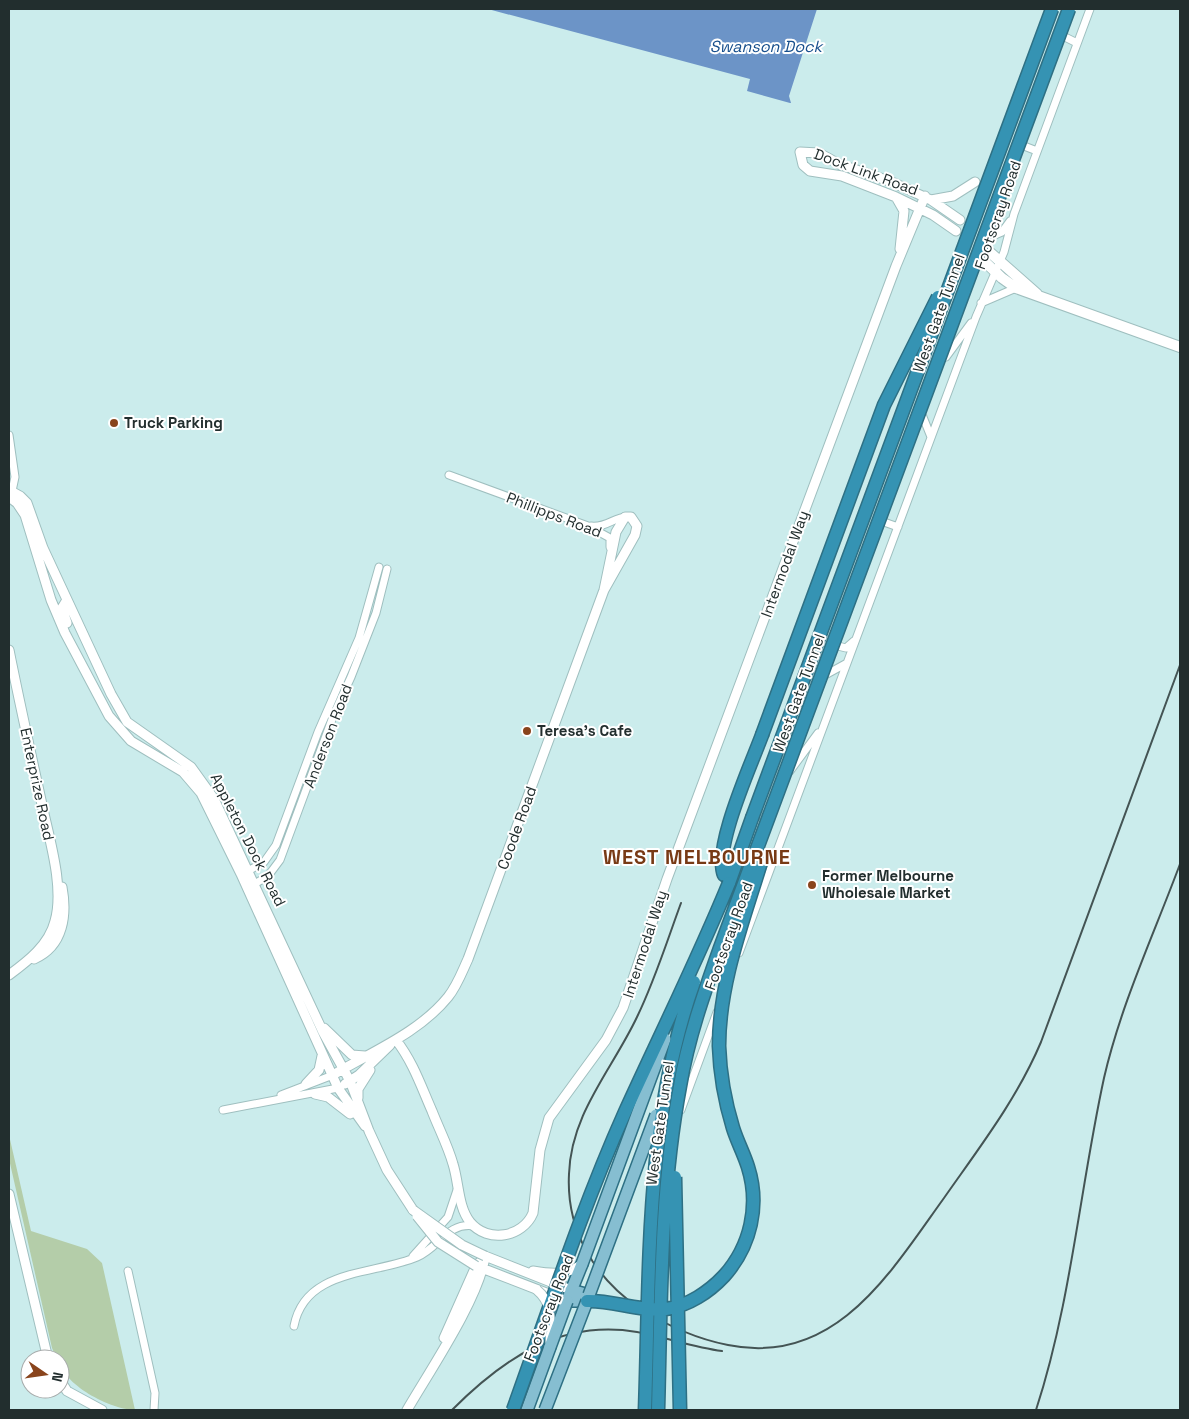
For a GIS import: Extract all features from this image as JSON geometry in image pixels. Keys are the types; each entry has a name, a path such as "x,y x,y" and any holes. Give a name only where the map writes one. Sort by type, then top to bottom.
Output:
{"highway":[{"name":"West Gate Tunnel","path":"644,1410 649,1230 657,1146 680,1030 692,987 726,879 1052,9"},
{"name":"West Gate Tunnel","path":"658,1410 664,1225 675,1118 680,1086 700,1005 788,772 1069,9"},
{"path":"513,1410 554,1291 615,1136 693,969 726,879 721,858 726,837 884,405 963,247"},
{"path":"588,1298 635,1308 665,1309 685,1304 708,1291 726,1274 739,1255 749,1234 754,1195 748,1166 733,1128 724,1091 719,1046 720,1020 732,959 788,772"},
{"path":"675,1118 680,1410"}],"main road":[{"name":"Footscray Road","path":"827,674 1076,9"},
{"path":"986,248 1038,294"},
{"path":"986,248 995,272 1016,288 1038,294 1180,347"},
{"name":"Footscray Road","path":"527,1410 672,1020"},
{"path":"545,1410 656,1115"},
{"name":"Appleton Dock Road","path":"569,1295 588,1298"}],"street":[{"name":"Footscray Road","path":"670,1140 981,303 1000,262 1014,214 1090,9"},
{"path":"1065,37 1077,43"},
{"name":"Footscray Road","path":"1024,146 1037,151"},
{"name":"Dock Link Road","path":"956,231 920,208 896,197 842,176 810,171 803,165 800,152 819,154 840,164 892,182 928,198 960,220"},
{"path":"928,198 953,196 975,182"},
{"name":"Intermodal Way","path":"896,197 902,206 904,218 896,266"},
{"name":"Intermodal Way","path":"474,1226 482,1232 501,1236 518,1231 530,1220 535,1204 540,1150 549,1118 606,1040 623,1008 667,879 896,266 920,208 928,198"},
{"path":"986,248 1002,232 1014,214"},
{"path":"981,303 1016,288"},
{"name":"Footscray Road","path":"946,357 976,317"},
{"path":"923,417 931,437"},
{"path":"9,435 16,477 10,493"},
{"name":"Phillipps Road","path":"449,475 588,526 611,539 604,590"},
{"name":"Appleton Dock Road","path":"10,493 27,504 43,548 111,694 127,722 132,728 180,758 198,774 214,799 321,1052 338,1088 368,1130"},
{"name":"Appleton Dock Road","path":"10,493 25,516 51,600 118,729 131,741 170,763 192,780 245,872"},
{"path":"588,526 604,526 621,517 628,517"},
{"name":"Coode Road","path":"223,1110 273,1099 315,1094 338,1088 350,1081 395,1041 440,1006 457,983 604,590 637,529 636,522 628,517 623,518 616,532 604,590"},
{"path":"884,522 898,527"},
{"name":"Anderson Road","path":"245,872 264,862 276,844 318,732 359,638 379,567"},
{"name":"Anderson Road","path":"251,886 268,876 280,860 334,714 376,613 388,570"},
{"path":"67,600 63,603 63,614 89,676"},
{"path":"838,646 849,647 858,635"},
{"name":"Enterprize Road","path":"9,650 53,858 58,907 55,923 47,938 27,962 9,975"},
{"name":"Footscray Road","path":"827,674 843,667 848,660"},
{"name":"Footscray Road","path":"788,772 818,733 828,715"},
{"name":"Appleton Dock Road","path":"251,886 316,1018 350,1081 359,1101 368,1130 392,1180 413,1210 438,1242 480,1268 538,1290 569,1295"},
{"path":"316,1018 352,1054 365,1056"},
{"path":"395,1041 414,1066 444,1140 465,1214 474,1226"},
{"name":"Coode Road","path":"273,1099 332,1075 395,1041"},
{"path":"306,1084 319,1070 322,1058 321,1052"},
{"path":"359,1101 358,1089 360,1085 384,1052"},
{"path":"315,1094 328,1096 368,1130"},
{"path":"404,1262 422,1248 442,1226 451,1212 458,1184"},
{"path":"9,1194 46,1349"},
{"name":"Appleton Dock Road","path":"413,1210 462,1245 485,1256 520,1268 569,1295"},
{"path":"294,1326 302,1306 322,1285 350,1273 404,1262 427,1252 453,1228 466,1225 474,1226"},
{"path":"407,1410 429,1372 485,1256"},
{"path":"520,1268 563,1273 582,1264"},
{"path":"128,1271 155,1393 154,1410"},
{"path":"538,1290 549,1304 550,1347"},
{"path":"70,1392 102,1410"}],"green space":[{"path":"9,1135 31,1231 87,1249 102,1263 135,1410 114,1406 89,1394 78,1386 70,1380 70,1349 52,1349 9,1159"}],"water":[{"name":"Swanson Dock","path":"488,9 817,9 789,96 790,103 747,91 750,79"}],"railway":[{"path":"681,903 643,1003 627,1036 594,1092 577,1131 571,1152 569,1174 569,1195 572,1214 578,1233 596,1267 623,1296 649,1314 693,1335 728,1345 766,1348 799,1342 829,1328 856,1308 880,1283 903,1256 971,1161 1021,1083 1041,1042 1180,665"},
{"path":"1036,1410 1048,1370 1067,1287 1096,1119 1111,1050 1129,996 1180,864"},
{"path":"452,1410 471,1391 513,1359 535,1347 558,1338 583,1332 609,1330 637,1332 722,1351"}],"place":[{"name":"Truck Parking","path":"114,423"},
{"name":"Teresa's Cafe","path":"527,731"},
{"name":"Former Melbourne Wholesale Market","path":"812,885"}],"district":[{"name":"WEST MELBOURNE","path":"697,857"}]}
